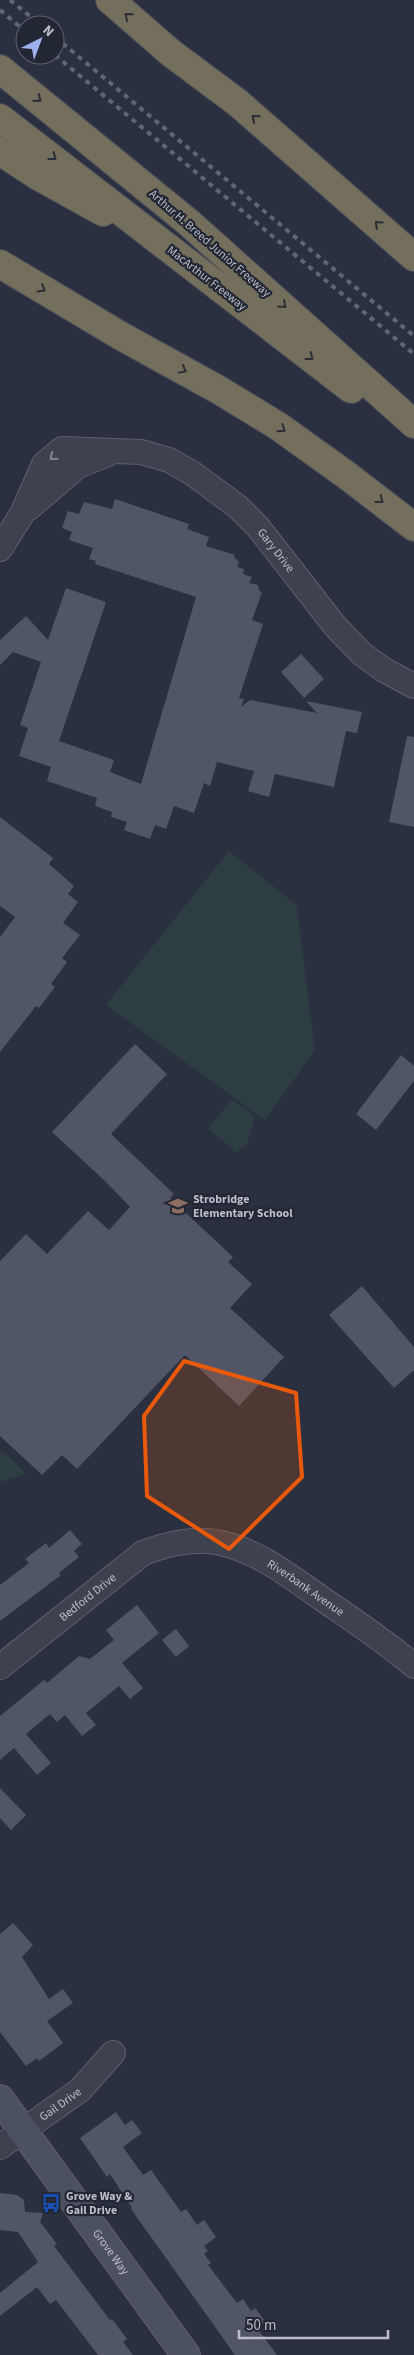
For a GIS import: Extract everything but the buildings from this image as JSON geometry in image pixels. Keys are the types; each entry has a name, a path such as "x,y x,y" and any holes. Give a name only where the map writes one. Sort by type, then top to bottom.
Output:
{"highway":[{"path":"110,0 171,53 238,103 414,257"},
{"name":"Arthur H. Breed Junior Freeway","path":"0,68 188,222 414,424"},
{"name":"MacArthur Freeway","path":"0,118 414,437"},
{"path":"0,151 65,192 162,243"},
{"path":"0,264 121,336 266,418 345,474 414,527"}],"main road":[{"name":"Grove Way","path":"0,2099 186,2355"}],"street":[{"name":"Gary Drive","path":"0,550 22,514 44,464 62,449 141,452 169,460 192,473 238,506 258,527 335,626 362,654 384,670 414,686"},
{"name":"Riverbank Avenue","path":"184,1541 221,1543 258,1558 391,1646 414,1666"},
{"name":"Bedford Drive","path":"0,1668 143,1553 164,1545 184,1541"},
{"name":"Gail Drive","path":"0,2147 80,2090 113,2053"}],"highlighted area":[{"path":"184,1361 296,1393 302,1477 229,1549 147,1496 144,1416"}],"shaded area":[{"path":"229,851 297,905 315,1050 265,1120 106,1005"},
{"path":"232,1100 255,1116 247,1144 237,1153 208,1128"},
{"path":"3,1451 26,1474 0,1482 0,1452"}],"railway":[{"path":"10,0 29,15"},
{"path":"0,10 15,23"},
{"path":"65,45 414,336"},
{"path":"65,63 414,354"}],"place":[{"name":"Strobridge Elementary School","path":"178,1206"},
{"name":"Grove Way & Gail Drive","path":"51,2203"}]}
